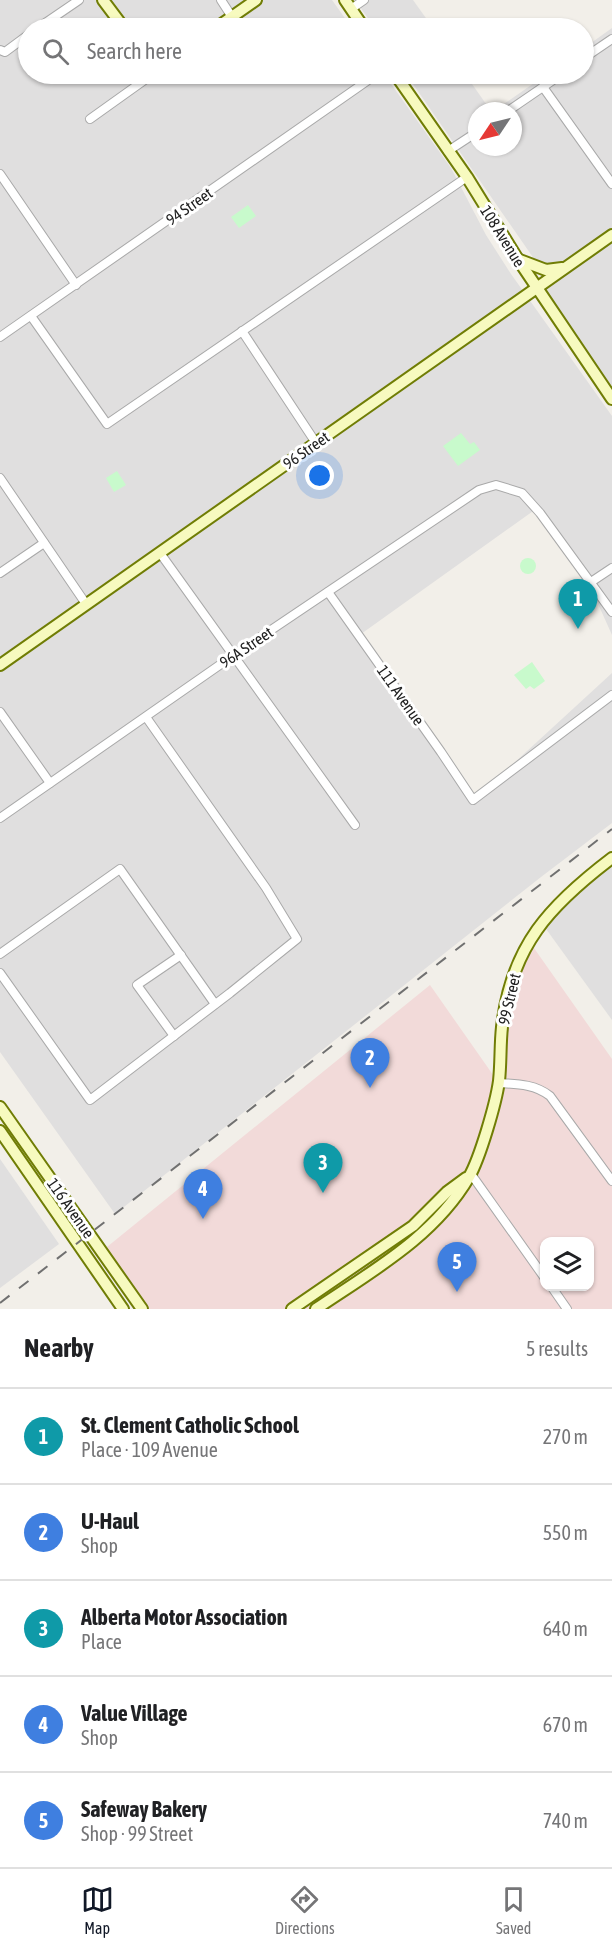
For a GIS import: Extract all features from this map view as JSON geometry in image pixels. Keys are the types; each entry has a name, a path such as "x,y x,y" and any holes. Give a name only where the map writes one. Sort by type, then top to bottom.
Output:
{"street":[{"path":"53,18 79,0"},
{"path":"103,0 116,18"},
{"path":"221,0 232,17 256,0"},
{"path":"357,18 348,5 364,0"},
{"path":"594,51 612,39"},
{"path":"2,51 18,41"},
{"path":"90,119 139,84"},
{"name":"94 Street","path":"0,337 362,84"},
{"name":"108 Avenue","path":"401,84 467,177 517,258 612,399"},
{"path":"521,102 547,84"},
{"path":"543,87 612,184"},
{"path":"448,151 468,138"},
{"path":"0,174 76,285"},
{"path":"31,316 107,424 467,177"},
{"name":"96 Street","path":"0,665 612,235"},
{"path":"517,258 546,270 565,268"},
{"path":"242,331 316,443"},
{"path":"0,478 86,604"},
{"name":"96A Street","path":"0,818 234,655 479,490 496,485 522,493 540,513 591,582"},
{"path":"0,573 44,543"},
{"path":"160,553 355,825"},
{"path":"612,568 591,582 612,612"},
{"name":"111 Avenue","path":"328,592 441,752 472,800 612,695"},
{"path":"0,712 50,783"},
{"path":"0,973 90,1100 297,939 266,888 146,717"},
{"name":"99 Street","path":"316,1309 419,1238 449,1206 471,1174 489,1122 499,1083 505,1008 524,949 541,922 561,900 612,858"},
{"path":"0,954 120,869 215,1004"},
{"path":"174,1036 137,985 181,955"},
{"path":"499,1083 529,1086 544,1091 550,1096 612,1181"},
{"name":"116 Avenue","path":"0,1107 142,1309"},
{"name":"116 Avenue","path":"0,1131 123,1309"},
{"path":"292,1309 413,1226 447,1192 471,1174 540,1271"},
{"path":"90,1260 102,1251"},
{"path":"554,1291 567,1309"}],"shaded area":[{"path":"0,0 332,0 345,18 18,18 18,84 391,84 451,168 486,235 511,274 612,416 612,635 590,586 536,509 361,634 477,797 612,673 612,823 115,1214 0,1052"},
{"path":"355,0 413,0 426,18 368,18"},
{"path":"612,28 612,389 548,298 539,266 413,84 472,84 485,102 468,102 468,156 522,156 522,102 507,102 533,84 594,84 594,41"},
{"path":"612,858 612,1020 541,922"},
{"path":"529,941 612,1059 612,1309 142,1309 102,1251 430,985 498,1082 502,1028"},
{"path":"0,1159 59,1244 0,1288"}],"green space":[{"path":"248,205 256,216 239,228 231,217"},
{"path":"461,433 470,444 474,442 480,450 458,466 443,446"},
{"path":"117,471 126,485 114,492 106,478"},
{"path":"528,558 534,560 536,566 534,572 528,574 522,572 520,566 522,560"},
{"path":"532,662 545,681 534,689 530,686 526,689 514,675"}],"railway":[{"path":"0,1303 612,829"}],"place":[{"name":"St. Clement Catholic School","path":"578,629"},
{"name":"U-Haul","path":"370,1088"},
{"name":"Alberta Motor Association","path":"323,1193"},
{"name":"Value Village","path":"203,1219"},
{"name":"Safeway Bakery","path":"457,1292"}]}
